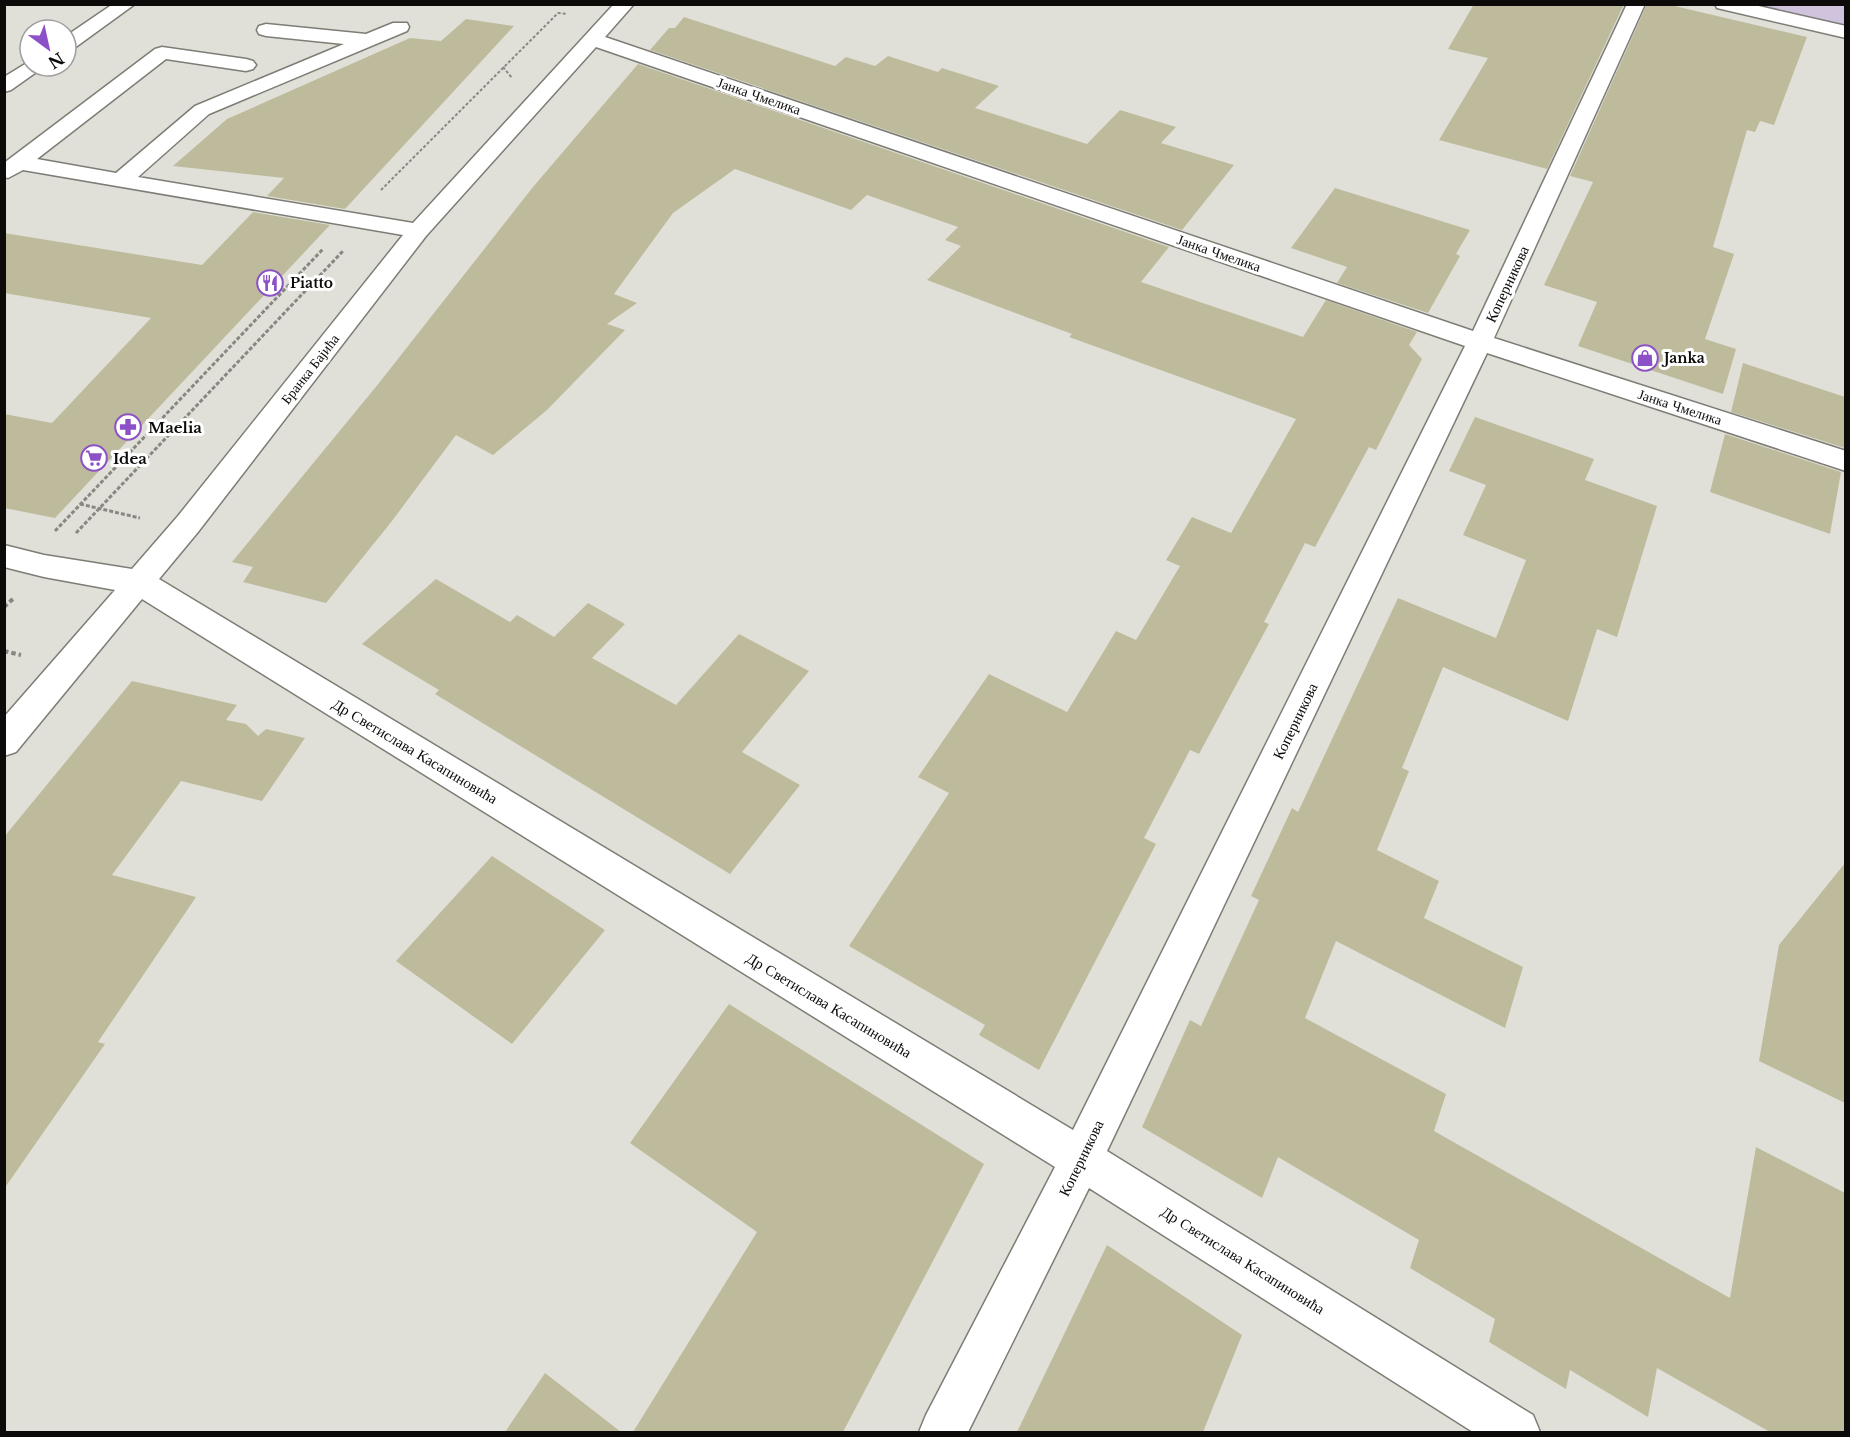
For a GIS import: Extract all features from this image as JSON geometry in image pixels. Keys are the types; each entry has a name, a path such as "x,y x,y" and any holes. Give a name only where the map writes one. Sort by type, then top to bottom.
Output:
{"street":[{"path":"78,37 126,4"},
{"name":"Бранка Бајића","path":"4,742 188,524 418,231 625,4"},
{"name":"Коперникова","path":"943,1432 1081,1159 1480,342 1636,4"},
{"path":"1724,4 1845,32"},
{"path":"121,180 202,110 400,27"},
{"path":"266,30 367,41"},
{"name":"Јанка Чмелика","path":"594,40 1480,342 1845,461"},
{"path":"12,169 162,53 246,65"},
{"path":"4,86 18,77"},
{"path":"12,169 121,180 418,231"},
{"path":"25,562 139,582"},
{"name":"Др Светислава Касапиновића","path":"139,582 1081,1159 1516,1432"}],"path":[{"path":"4,607 25,562 362,222 503,67 558,13"},
{"path":"503,67 514,79"},
{"path":"25,562 361,232 362,222"}],"shaded area":[{"path":"1754,5 1845,5 1845,25"}],"building":[{"path":"1474,4 1624,4 1547,169 1439,140 1488,58 1448,49"},
{"path":"1647,4 1666,4 1807,37 1774,125 1760,121 1755,132 1747,130 1713,247 1734,254 1705,339 1736,349 1723,394 1578,346 1597,302 1544,285 1593,182 1570,176"},
{"path":"684,17 835,66 846,57 875,66 888,56 938,72 942,68 999,86 975,108 1087,144 1120,110 1176,127 1161,143 1234,165 1182,230 650,50 669,28 675,28"},
{"path":"466,19 514,26 345,209 267,196 284,178 173,166 227,119 410,38 441,41"},
{"path":"638,64 1169,247 1141,282 1303,337 1326,300 1417,332 1409,345 1422,359 1376,450 1369,447 1315,547 1305,543 1264,622 1269,624 1199,754 1190,750 1144,838 1156,844 1039,1070 979,1035 985,1025 849,946 949,793 918,777 989,674 1067,712 1116,631 1136,640 1180,566 1166,560 1192,517 1231,533 1296,419 1069,337 1072,334 927,280 961,246 945,240 958,227 867,195 851,210 735,169 673,213 614,294 637,303 607,324 625,330 547,410 493,455 456,435 392,521 326,603 243,582 253,567 232,562 379,383 533,187"},
{"path":"1335,188 1470,230 1456,254 1460,256 1428,313 1337,283 1347,267 1291,248"},
{"path":"253,212 330,225 55,518 4,508 4,414 52,423 151,318 4,293 4,233 202,265"},
{"path":"1743,363 1845,397 1845,448 1731,412"},
{"path":"1475,417 1594,459 1585,480 1657,506 1617,637 1597,629 1568,721 1443,667 1402,768 1409,771 1377,850 1439,881 1424,918 1523,967 1505,1028 1336,941 1305,1018 1446,1094 1434,1131 1730,1298 1756,1147 1845,1193 1845,1432 1770,1432 1657,1368 1648,1417 1570,1370 1566,1389 1489,1342 1495,1319 1410,1268 1419,1240 1278,1157 1262,1198 1142,1127 1190,1020 1201,1026 1259,900 1251,896 1292,808 1298,812 1398,598 1496,638 1526,560 1463,535 1486,485 1449,471"},
{"path":"1725,434 1841,472 1830,534 1710,492"},
{"path":"436,579 510,622 517,615 554,637 588,603 625,624 592,658 676,705 739,634 809,671 742,752 800,785 730,874 435,694 439,690 362,644"},
{"path":"132,681 237,705 226,720 246,724 258,736 266,729 305,738 262,801 181,781 112,875 196,897 98,1042 105,1044 4,1189 4,837"},
{"path":"492,856 605,930 512,1044 396,961"},
{"path":"1845,863 1845,1103 1759,1061 1779,945"},
{"path":"729,1004 984,1164 843,1432 633,1432 757,1232 630,1143"},
{"path":"1107,1245 1242,1335 1203,1432 1017,1432"},
{"path":"545,1373 621,1432 505,1432"}],"place":[{"name":"Piatto","path":"270,283"},
{"name":"Janka","path":"1645,358"},
{"name":"Maelia","path":"128,427"},
{"name":"Idea","path":"94,458"}]}
